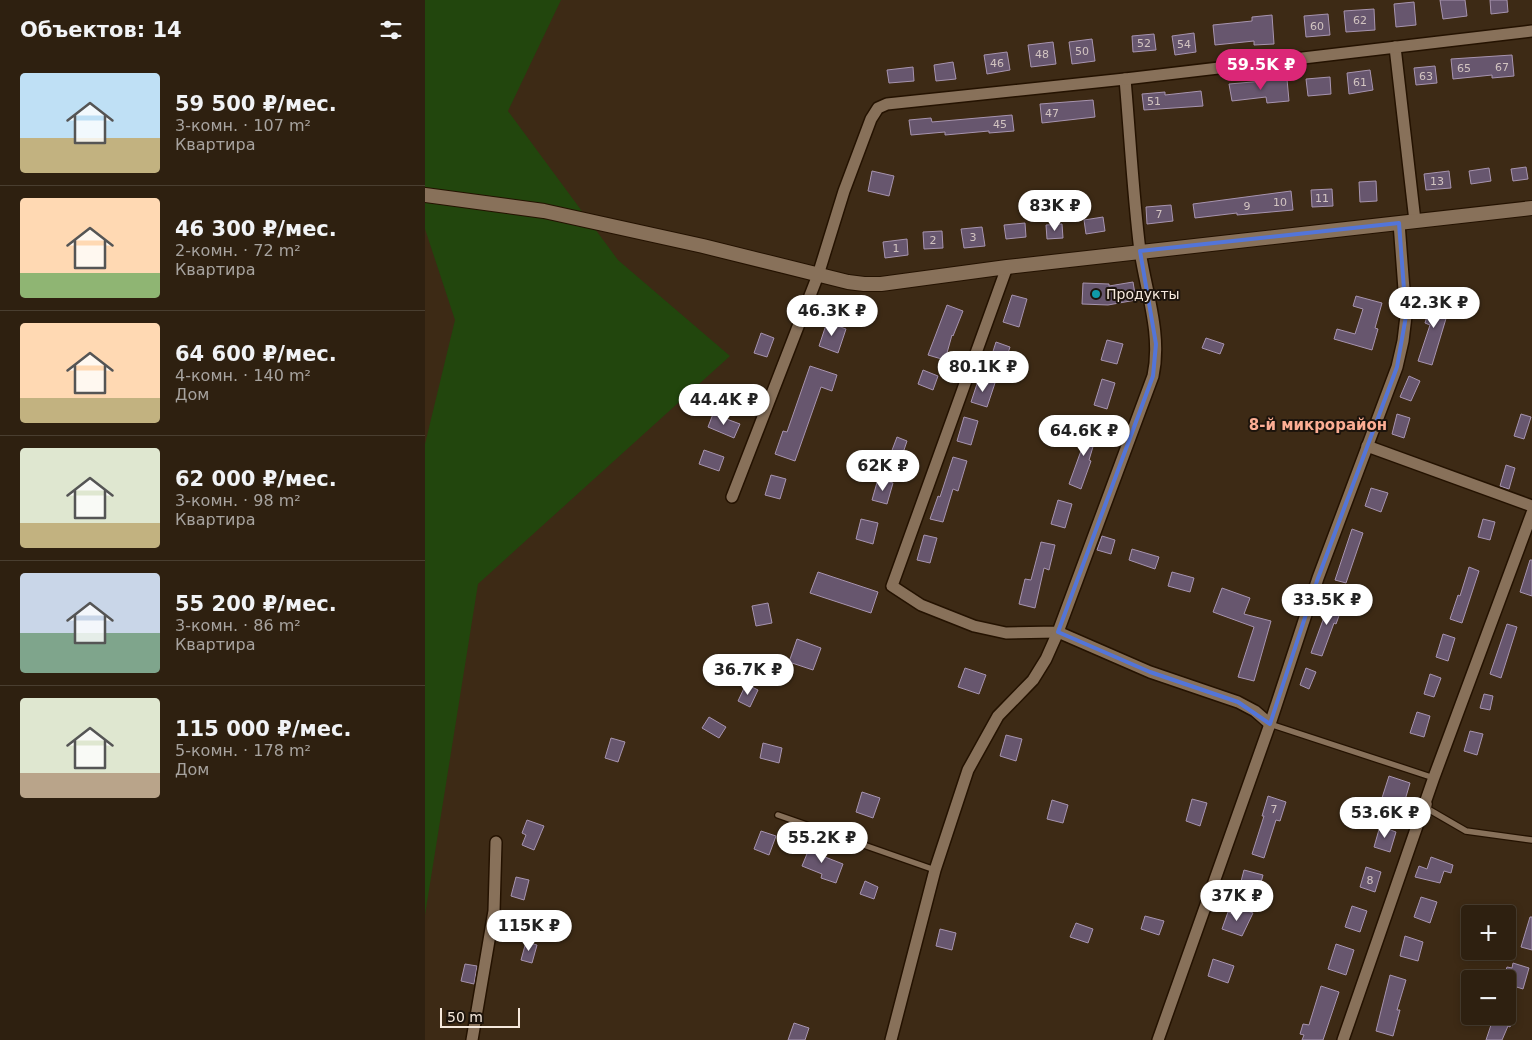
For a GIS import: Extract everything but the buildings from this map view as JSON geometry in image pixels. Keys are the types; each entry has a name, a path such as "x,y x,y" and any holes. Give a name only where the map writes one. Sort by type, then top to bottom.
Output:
{"street":[{"path":"732,497 818,274 844,191 871,118 878,108 887,104 1125,79 1532,31"},
{"path":"1395,46 1415,221"},
{"path":"891,1040 935,870 968,770 999,716 1033,680 1046,658 1058,632 1153,376 1156,344 1140,251 1125,79"},
{"path":"425,195 544,211 864,284 881,284 1140,251 1532,208"},
{"path":"1159,1040 1270,724 1318,578 1397,367 1406,316 1399,223"},
{"path":"1007,267 892,586 921,605 974,626 1006,633 1058,632 1150,672 1238,702 1255,711 1270,724"},
{"path":"1367,446 1532,506"},
{"path":"1343,1040 1434,777 1532,513"},
{"path":"472,1040 494,911 496,842"}],"lane":[{"path":"1270,724 1434,777 1428,809 1466,831 1532,840"},
{"path":"779,815 935,870"}],"highlighted area":[{"path":"1399,223 1406,316 1397,367 1318,578 1270,724 1238,702 1150,672 1058,632 1153,376 1156,344 1140,251"}],"green space":[{"path":"425,0 561,0 508,111 618,260 730,356 478,584 425,915 425,444 455,320 425,229"}],"place":[{"name":"Продукты","path":"1096,294"}],"district":[{"name":"8-й микрорайон","path":"1318,425"}]}
